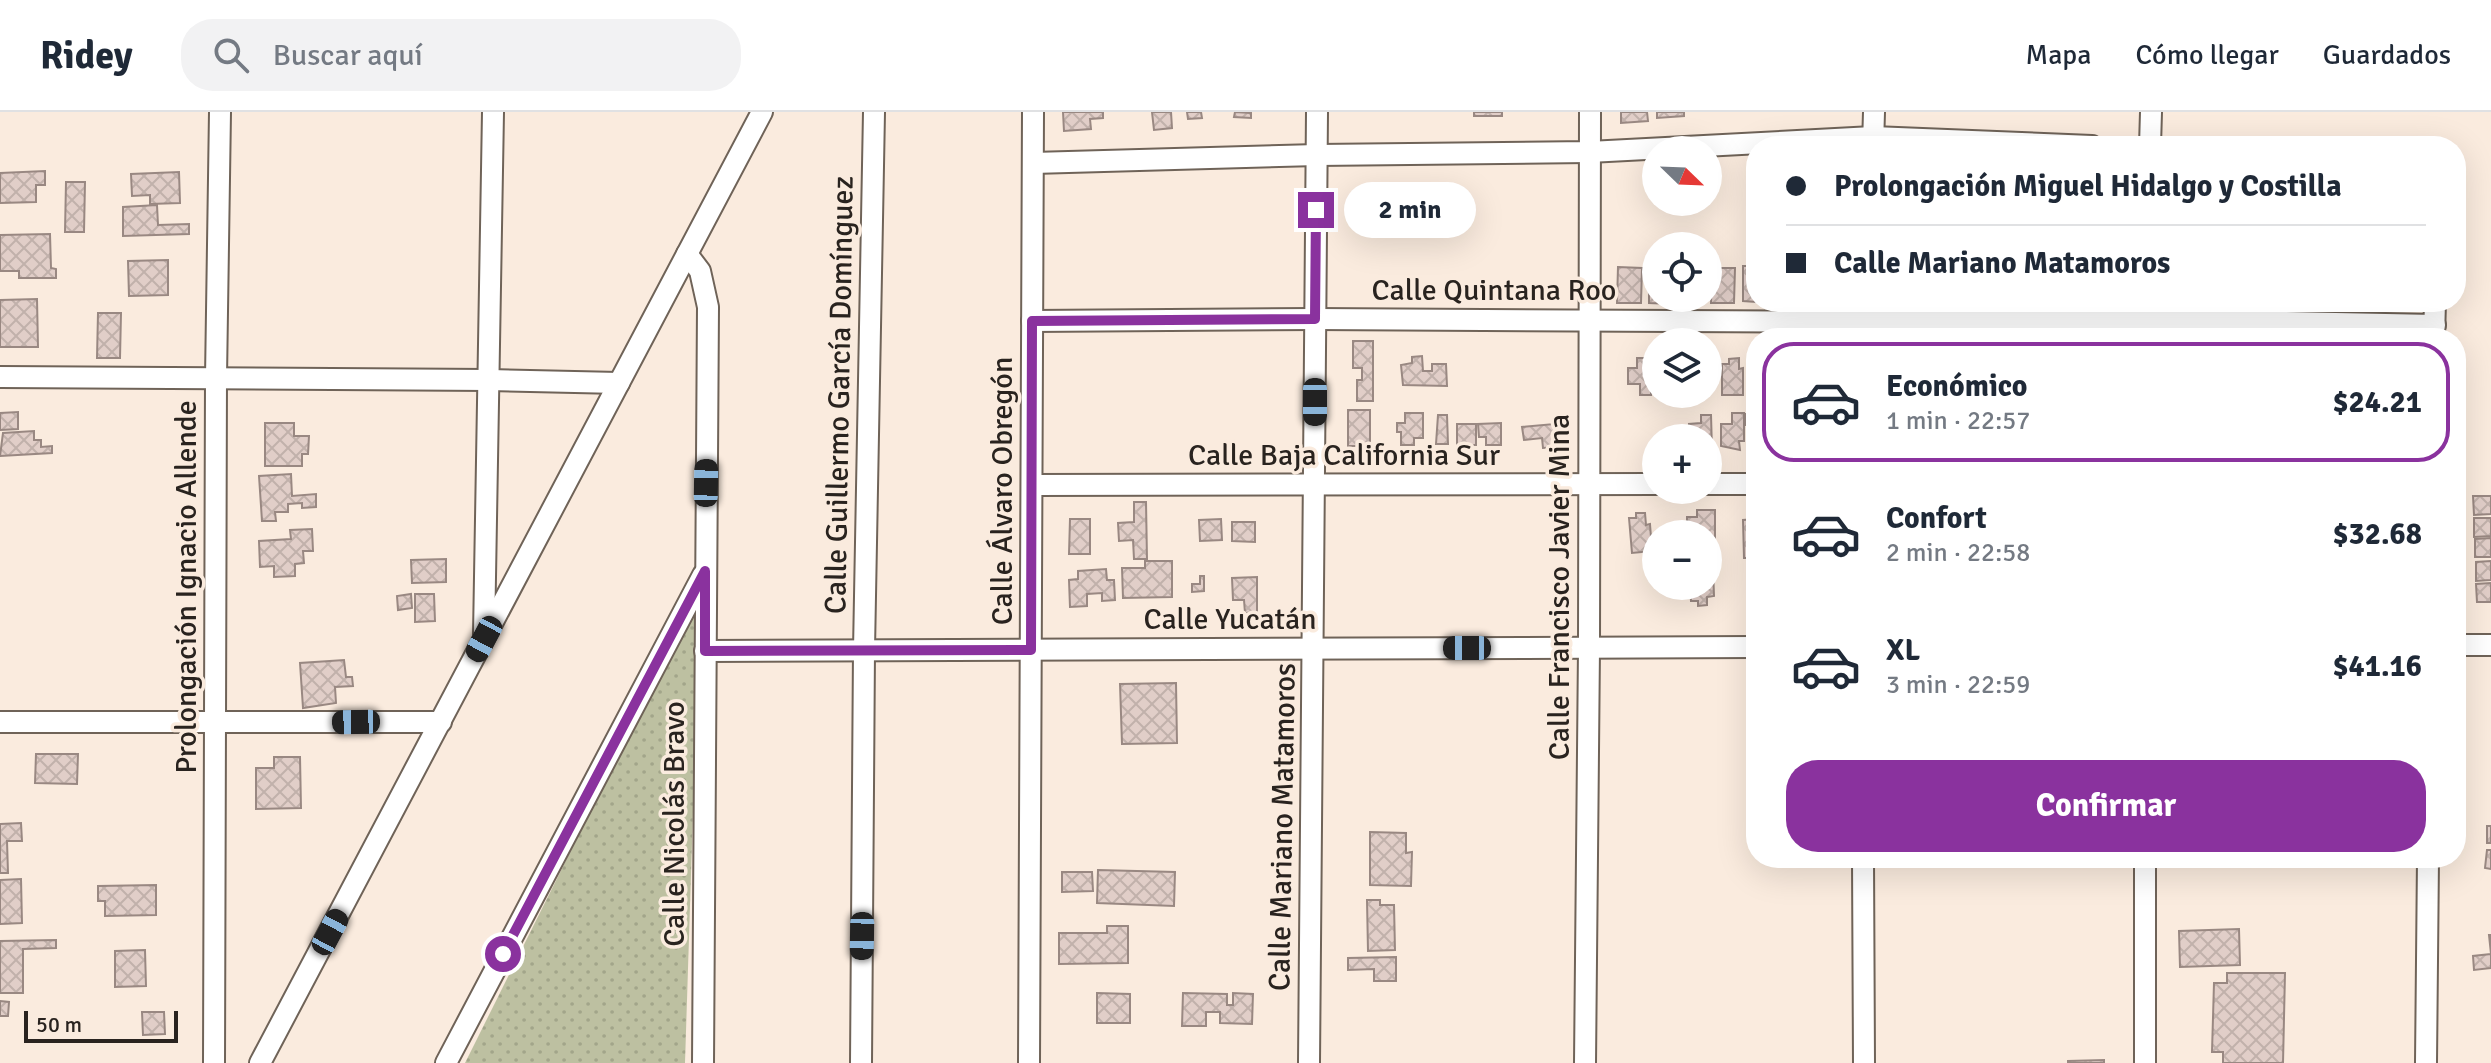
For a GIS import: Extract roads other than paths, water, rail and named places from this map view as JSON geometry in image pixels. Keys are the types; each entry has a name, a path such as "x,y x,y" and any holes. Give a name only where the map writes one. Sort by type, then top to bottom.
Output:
{"street":[{"name":"Prolongación Ignacio Allende","path":"214,1063 220,112"},
{"path":"484,639 493,112"},
{"path":"260,1063 762,112"},
{"name":"Calle Guillermo García Domínguez","path":"861,1063 864,650 874,112"},
{"name":"Calle Álvaro Obregón","path":"1029,1063 1033,112"},
{"name":"Calle Mariano Matamoros","path":"1309,1063 1317,112"},
{"name":"Calle Francisco Javier Mina","path":"1585,1063 1590,112"},
{"path":"1873,136 1874,112"},
{"path":"2150,136 2151,112"},
{"path":"1033,163 1746,146"},
{"name":"Calle Nicolás Bravo","path":"687,254 700,271 708,307 703,1063"},
{"name":"Calle Quintana Roo","path":"1032,321 2180,320 2349,328"},
{"path":"0,377 619,383"},
{"name":"Calle Baja California Sur","path":"1032,485 1642,484"},
{"path":"1722,484 1746,484"},
{"path":"446,1063 705,571"},
{"path":"2466,645 2491,645"},
{"name":"Calle Yucatán","path":"705,651 1746,647"},
{"path":"0,722 441,722"},
{"path":"1863,868 1864,1063"},
{"path":"2145,868 2145,1063"},
{"path":"2426,1063 2428,868"}]}
